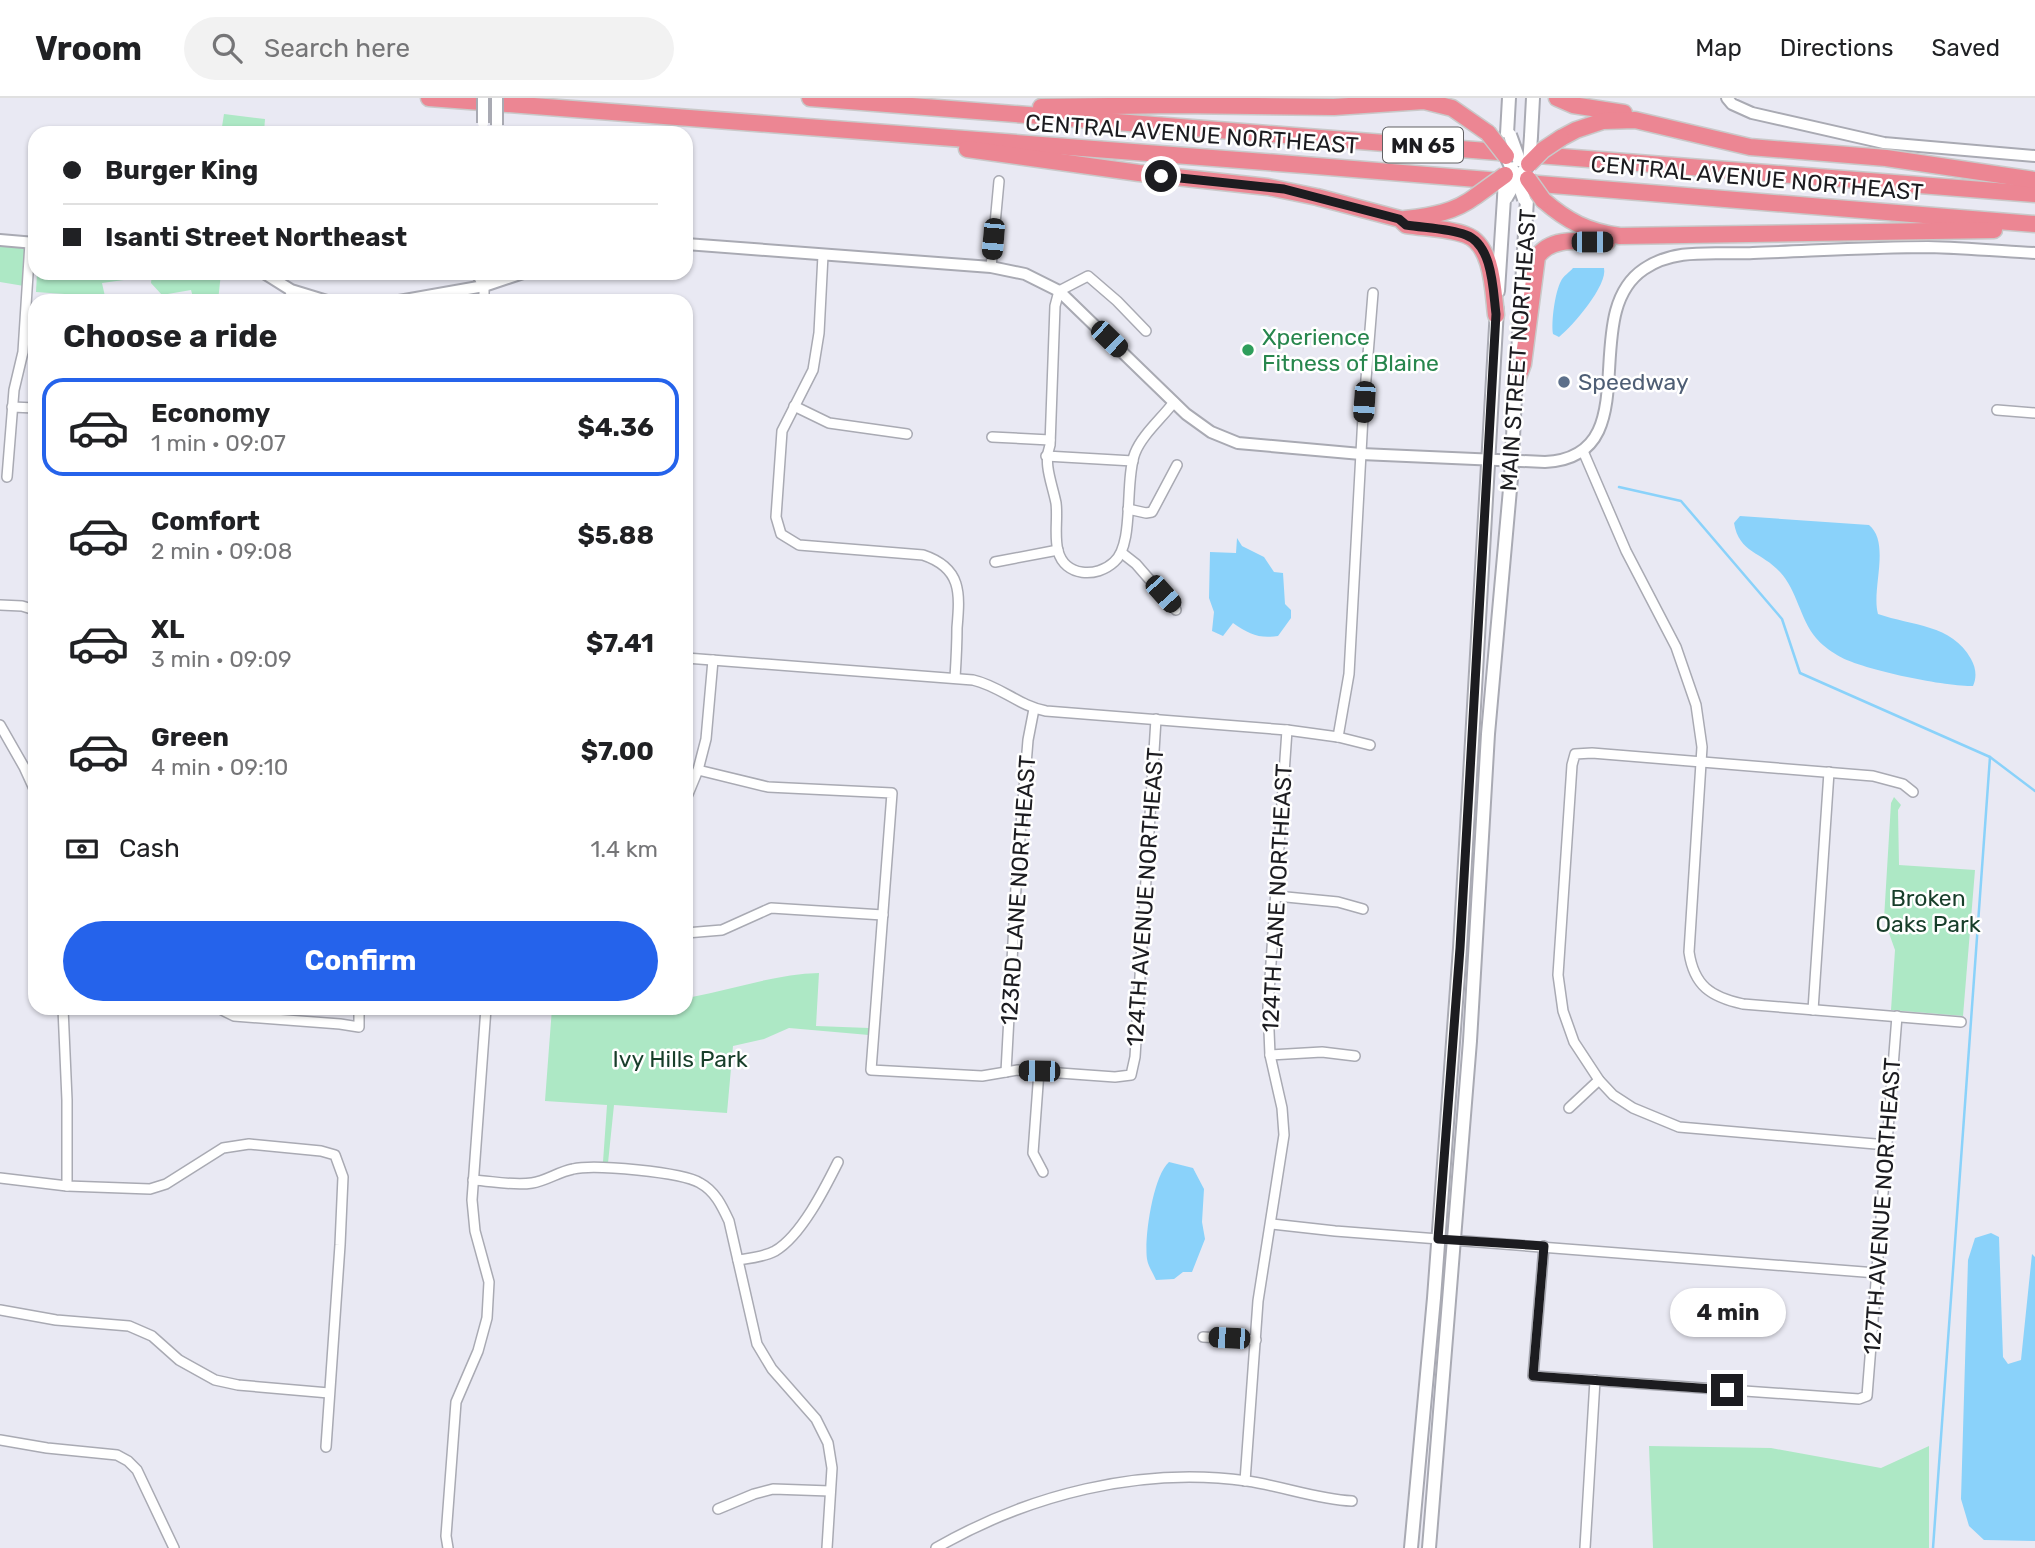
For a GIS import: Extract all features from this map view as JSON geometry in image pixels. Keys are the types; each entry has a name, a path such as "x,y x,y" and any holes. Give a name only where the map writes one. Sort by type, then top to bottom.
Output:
{"highway":[{"name":"CENTRAL AVENUE NORTHEAST","path":"429,98 1374,170 2035,224"},
{"name":"CENTRAL AVENUE NORTHEAST","path":"810,98 2035,194"},
{"path":"1373,104 1393,98"},
{"path":"1556,98 1573,105 1625,113 1635,120"},
{"path":"976,111 1047,106 1177,104 1334,107 1415,101 1438,104 1464,114 1488,133 1517,169 1530,201 1588,230 1620,236 1956,230 2035,233"},
{"path":"882,133 922,143 1112,170 1268,187 1399,219 1436,215 1452,210 1561,138 1604,121 1635,120 1750,147 1857,156 2035,180"},
{"path":"1399,219 1406,225 1468,235 1478,243 1489,268 1496,314"},
{"path":"1516,383 1523,364 1535,264 1542,250 1564,242 1620,242 1671,236"}],"main road":[{"name":"MAIN STREET NORTHEAST","path":"1509,98 1508,133 1517,169"},
{"name":"MAIN STREET NORTHEAST","path":"1412,1548 1460,948 1504,200 1530,133 1533,98"},
{"name":"MAIN STREET NORTHEAST","path":"1429,1548 1470,1041 1488,734 1512,461 1530,201"}],"street":[{"path":"483,98 483,126"},
{"path":"497,98 497,126"},
{"name":"CENTRAL AVENUE NORTHEAST","path":"1727,98 1743,110 1884,143 2035,156"},
{"path":"991,267 999,181"},
{"path":"0,240 28,243"},
{"path":"693,245 991,267 1025,274 1059,291 1174,402 1211,432 1238,443 1361,454 1553,462 1573,457 1583,451 1596,436 1603,418 1612,320 1618,301 1632,278 1656,261 1686,254 1867,248 1940,248 2035,253"},
{"path":"823,255 819,333 813,370 801,398 785,423 781,442 776,517 781,534 799,545 923,555 941,562 957,586 959,597 955,678"},
{"path":"1146,331 1088,276 1059,291 1055,306 1050,440 1046,456 1056,506 1058,550 1064,562 1079,573 1092,573 1110,566 1122,553 1133,461 1142,442 1174,402"},
{"path":"273,280 290,294"},
{"path":"481,280 484,294"},
{"path":"484,286 488,280"},
{"path":"439,294 502,280"},
{"path":"1338,737 1349,674 1373,293"},
{"path":"7,477 12,407 23,352 28,298"},
{"path":"794,406 829,423 907,434"},
{"path":"12,407 28,408"},
{"path":"1997,410 2035,413"},
{"path":"992,437 1050,440"},
{"path":"1583,451 1626,551 1684,669 1701,726 1689,952 1691,968 1701,985 1721,999 1743,1004 1961,1021"},
{"path":"1046,456 1133,461"},
{"path":"1129,509 1152,512 1177,465"},
{"path":"995,562 1058,550"},
{"path":"1122,553 1136,564 1177,610"},
{"path":"0,604 28,608"},
{"path":"693,659 955,678 986,683 1034,709 1287,730 1338,737 1370,745"},
{"path":"693,782 706,739 713,660"},
{"name":"123RD LANE NORTHEAST","path":"1006,1072 1016,887 1028,740 1034,709"},
{"name":"124TH AVENUE NORTHEAST","path":"1039,1071 1115,1077 1131,1075 1135,1057 1156,719"},
{"path":"0,726 28,778"},
{"name":"124TH LANE NORTHEAST","path":"1245,1481 1265,1251 1272,1224 1283,1143 1284,1121 1270,1055 1268,1006 1287,730"},
{"path":"1887,1145 1679,1127 1633,1108 1613,1095 1599,1080 1574,1042 1563,1011 1558,975 1572,765 1575,754 1592,753 1829,772 1873,776 1903,785 1913,793"},
{"path":"698,770 768,787 892,793 871,1070 982,1076 1039,1071 1033,1153 1042,1172"},
{"path":"1813,1010 1829,772"},
{"path":"1276,896 1338,902 1363,909"},
{"path":"693,932 722,930 771,908 883,915"},
{"path":"63,1015 67,1186"},
{"path":"231,1015 359,1027 359,1015"},
{"path":"448,1548 446,1536 454,1417 461,1387 484,1335 489,1298 486,1267 473,1215 473,1180 485,1015"},
{"name":"127TH AVENUE NORTHEAST","path":"1595,1380 1859,1399 1867,1396 1897,1016"},
{"path":"1270,1055 1322,1052 1355,1056"},
{"path":"1569,1108 1599,1080"},
{"path":"0,1178 67,1186 150,1189 166,1184 223,1148 248,1144 321,1151 335,1157 343,1177 326,1447"},
{"path":"738,1260 762,1256 787,1242 800,1226 838,1162"},
{"path":"473,1180 529,1184 574,1168 605,1168 682,1176 702,1184 711,1192 729,1221 757,1344 772,1369 816,1419 828,1443 832,1468 827,1548"},
{"path":"1272,1224 1877,1273"},
{"path":"1544,1246 1533,1376 1595,1380 1584,1548"},
{"path":"0,1310 56,1320 129,1326 152,1336 179,1360 215,1380 238,1385 330,1393"},
{"path":"1203,1336 1256,1340"},
{"path":"0,1440 117,1455 128,1461 137,1470 174,1548"},
{"path":"936,1548 980,1524 1014,1510 1112,1484 1170,1479 1245,1481 1334,1500 1352,1501"},
{"path":"718,1509 773,1489 830,1492"}],"green space":[{"path":"224,114 265,119 264,126 222,126"},
{"path":"0,246 26,247 24,286 0,282"},
{"path":"37,280 124,280 102,283 104,294 36,292"},
{"path":"151,280 220,280 219,294 192,294 191,290 161,294"},
{"name":"Broken Oaks Park","path":"1894,797 1901,805 1898,810 1899,865 1975,870 1963,1016 1891,1010 1895,950 1884,919 1891,803"},
{"name":"Ivy Hills Park","path":"819,973 816,1026 869,1028 869,1035 789,1028 764,1039 733,1046 727,1113 614,1105 608,1163 603,1162 607,1105 545,1101 551,1015 693,1015 693,997 771,979"},
{"path":"1649,1446 1771,1448 1881,1468 1929,1446 1929,1548 1653,1548"}],"water":[{"path":"1573,268 1604,268 1604,275 1588,305 1559,337 1553,334 1555,299 1562,279"},
{"path":"1740,516 1869,525 1879,543 1878,614 1930,628 1953,639 1973,662 1973,686 1944,684 1903,676 1863,666 1837,655 1818,640 1811,630 1786,579 1741,540 1734,523"},
{"path":"1237,538 1242,546 1264,557 1274,572 1283,573 1285,604 1291,610 1291,618 1278,636 1254,635 1233,623 1223,636 1212,631 1214,612 1209,598 1210,552 1236,553"},
{"path":"1169,1162 1193,1168 1204,1189 1202,1222 1205,1239 1192,1272 1183,1272 1174,1279 1156,1280 1147,1259 1148,1223 1158,1180"},
{"path":"1991,1233 1999,1237 2003,1357 2008,1364 2021,1360 2032,1254 2035,1257 2035,1541 1984,1540 1969,1526 1961,1499 1968,1260 1975,1238"}],"waterway":[{"path":"1619,487 1681,501 1782,619 1800,673 1990,757 2035,791"},
{"path":"1933,1548 1990,757"}],"place":[{"name":"Xperience Fitness of Blaine","path":"1248,350"},
{"name":"Speedway","path":"1564,382"}],"route":[{"path":"1161,176 1296,192 1399,219 1406,225 1468,235 1484,252 1496,314 1460,948 1438,1239 1544,1246 1533,1376 1727,1390"}]}
